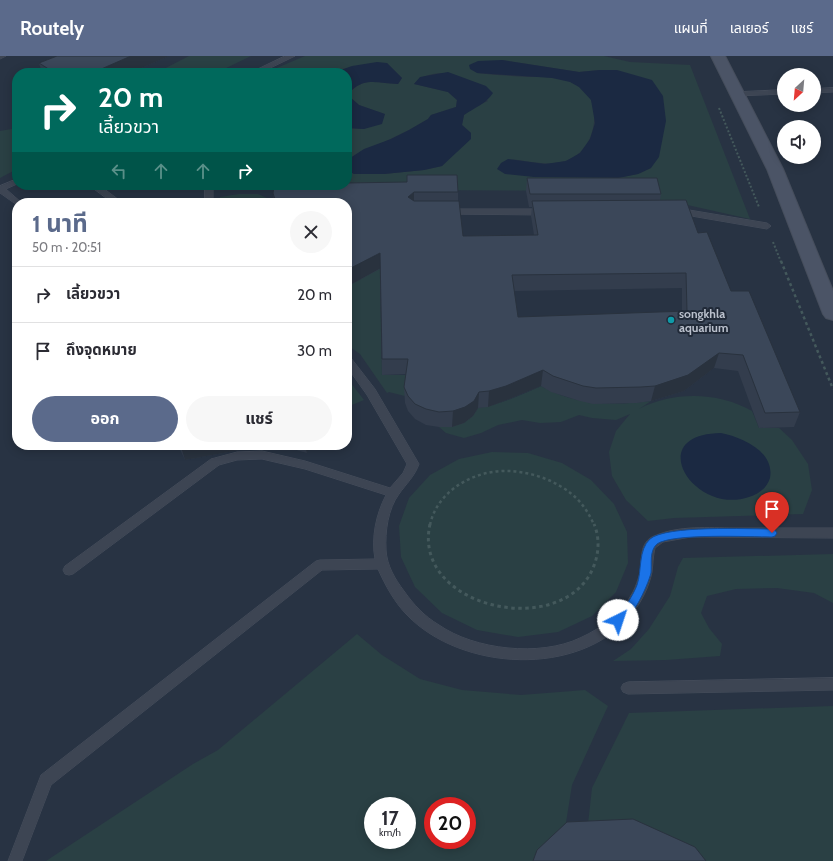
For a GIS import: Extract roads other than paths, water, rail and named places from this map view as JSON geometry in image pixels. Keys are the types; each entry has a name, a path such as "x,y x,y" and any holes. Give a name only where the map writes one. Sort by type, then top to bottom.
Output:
{"street":[{"path":"718,56 775,169 833,314"}],"lane":[{"path":"265,68 291,56"},
{"path":"821,91 833,90"},
{"path":"737,94 777,92"},
{"path":"12,184 0,189 12,198"},
{"path":"100,190 112,198"},
{"path":"667,211 683,211 767,226"},
{"path":"438,212 556,212"},
{"path":"352,366 372,392 413,464 412,472 393,493 384,511 380,531 382,564 396,591 407,607 432,629 460,642 491,652 524,655 568,649 584,643 609,629 626,612 641,588 646,572 646,557 650,546 655,540 680,534 833,533"},
{"path":"69,570 215,462 237,456 262,455 297,463 393,493"},
{"path":"14,861 46,780 320,565 382,564"},
{"path":"628,688 833,684"}],"water":[{"path":"502,60 579,72 617,70 652,80 663,96 666,121 659,157 651,168 638,174 618,178 534,177 505,174 497,169 501,163 508,159 545,164 566,161 580,153 590,139 595,123 591,100 579,87 570,82 552,78 477,73 470,69 469,65 478,61"},
{"path":"377,62 387,63 402,78 398,84 368,82 357,86 352,90 352,68 346,68"},
{"path":"448,72 486,86 493,93 483,103 464,115 462,125 471,133 471,139 442,166 424,170 384,174 352,173 352,157 364,149 391,139 409,130 428,119 431,115 456,107 457,100 448,92 414,84 420,77"},
{"path":"352,99 359,105 385,114 382,124 364,129 352,128"},
{"path":"721,433 747,442 762,453 770,468 770,478 765,488 749,497 729,500 710,495 695,485 685,472 681,459 684,446 697,437"}],"place":[{"name":"songkhla aquarium","path":"671,320"}]}
